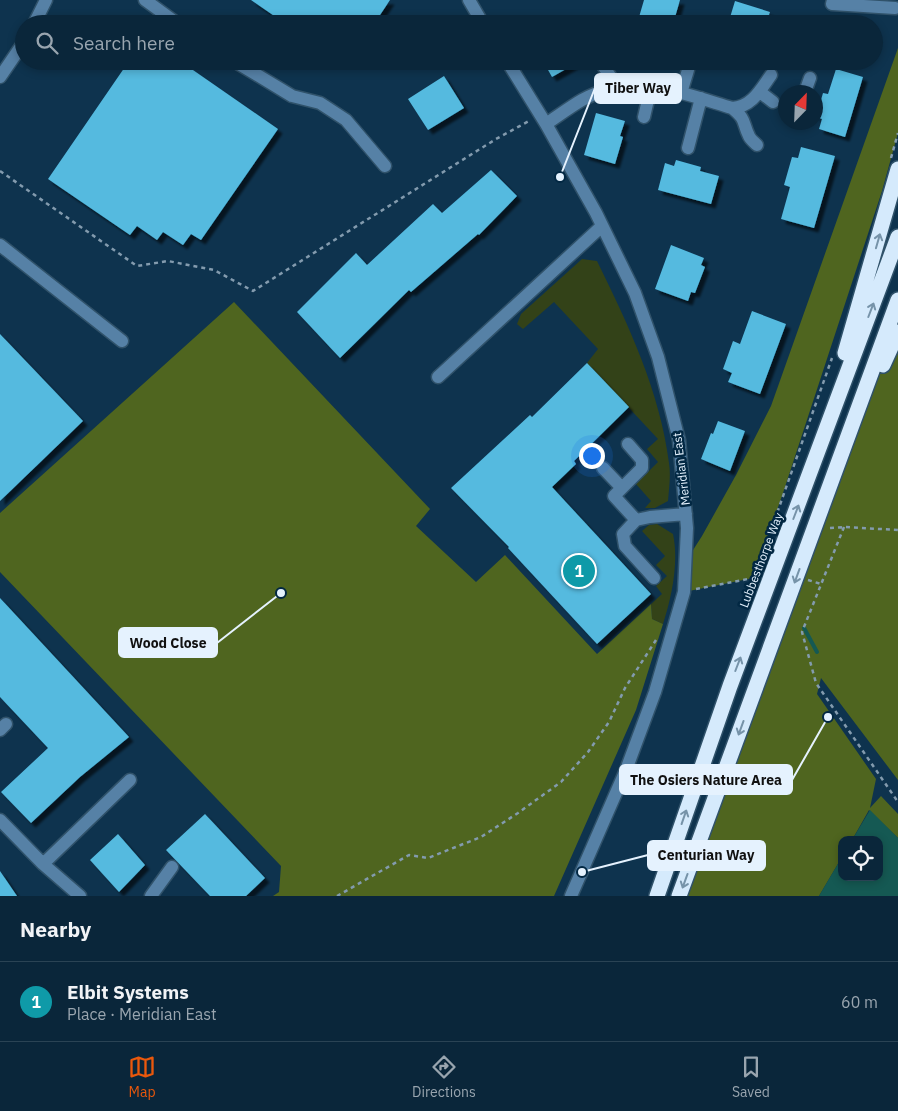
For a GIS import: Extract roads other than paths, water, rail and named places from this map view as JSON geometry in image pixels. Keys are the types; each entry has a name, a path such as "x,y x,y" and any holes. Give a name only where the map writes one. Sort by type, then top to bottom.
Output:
{"highway":[{"path":"811,472 898,169"},
{"name":"Lubbesthorpe Way","path":"657,896 730,686 898,237"},
{"path":"679,896 898,300"},
{"path":"834,475 898,332"}],"street":[{"path":"38,15 46,0"},
{"path":"145,0 166,15"},
{"path":"469,0 478,15"},
{"path":"833,0 832,4 894,8"},
{"path":"0,78 15,56"},
{"path":"249,70 292,96 320,103 346,120 385,166"},
{"name":"Meridian East","path":"513,70 546,124 602,226 635,293 658,357 679,440 687,528 684,592 655,692 626,770 571,896"},
{"path":"608,70 614,89"},
{"path":"681,92 688,70"},
{"path":"732,108 747,104 760,92 771,75"},
{"path":"808,85 810,78"},
{"path":"546,124 583,100 614,89 638,86 666,88 732,108 741,114 753,140"},
{"path":"644,117 651,87"},
{"path":"760,92 773,102"},
{"path":"688,148 701,98"},
{"path":"438,377 602,226"},
{"path":"0,245 122,341"},
{"path":"628,444 642,460 642,468 614,496 636,520"},
{"path":"603,468 622,488"},
{"path":"654,578 625,546 623,534 636,520 686,514"},
{"path":"44,864 130,780"},
{"path":"0,820 44,864 80,896"},
{"path":"150,896 172,867"}],"waterway":[{"path":"804,628 817,652"}],"place":[{"name":"Tiber Way","path":"560,177"},
{"name":"Elbit Systems","path":"579,571"},
{"name":"Wood Close","path":"281,593"},
{"name":"The Osiers Nature Area","path":"828,717"},
{"name":"Centurian Way","path":"582,872"}]}
